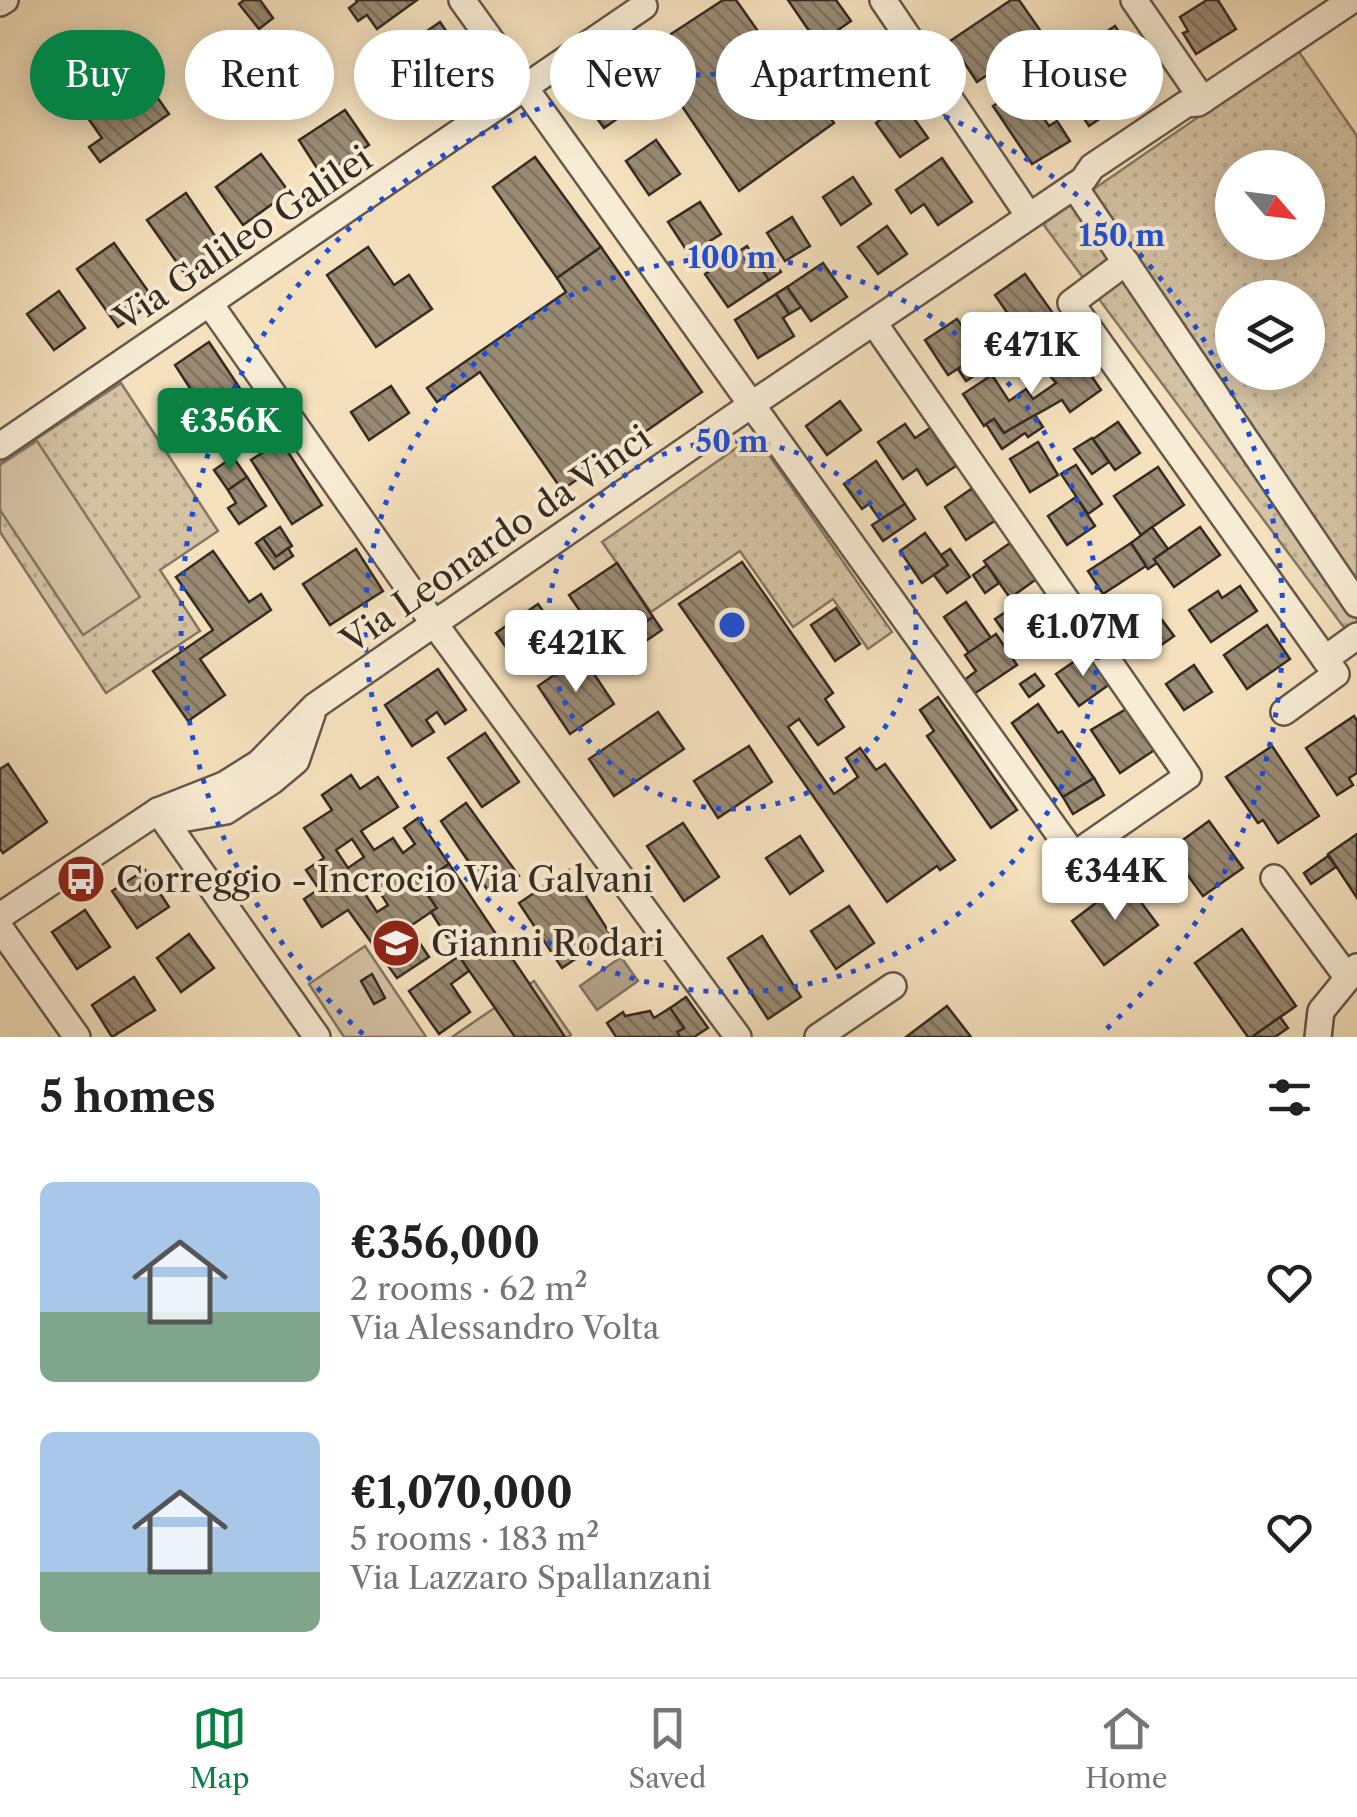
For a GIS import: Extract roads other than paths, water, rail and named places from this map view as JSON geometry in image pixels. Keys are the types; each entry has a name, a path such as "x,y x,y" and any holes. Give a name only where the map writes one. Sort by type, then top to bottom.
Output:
{"street":[{"path":"462,0 483,30"},
{"path":"883,0 1029,216"},
{"path":"1134,0 1201,102"},
{"name":"Via Leonardo da Vinci","path":"158,812 181,819 226,811 272,781 296,761 315,706 1078,183 1092,167 1186,104 1201,102 1352,0"},
{"name":"Via Galileo Galilei","path":"530,83 644,6"},
{"path":"530,95 1074,855 1188,776 874,322"},
{"name":"Via Galileo Galilei","path":"0,446 476,120"},
{"path":"1078,183 1126,262 1357,604"},
{"path":"1126,262 1071,303 1336,674 1284,712"},
{"path":"210,304 435,624 738,1037"},
{"path":"1326,659 1357,636"},
{"path":"0,916 158,812 317,1037"},
{"path":"1274,878 1352,972 1321,1011 1318,1037"},
{"path":"0,928 77,1037"},
{"path":"818,1037 892,986"}],"place":[{"name":"Correggio - Incrocio Via Galvani","path":"81,879"},
{"name":"Gianni Rodari","path":"396,943"}]}
